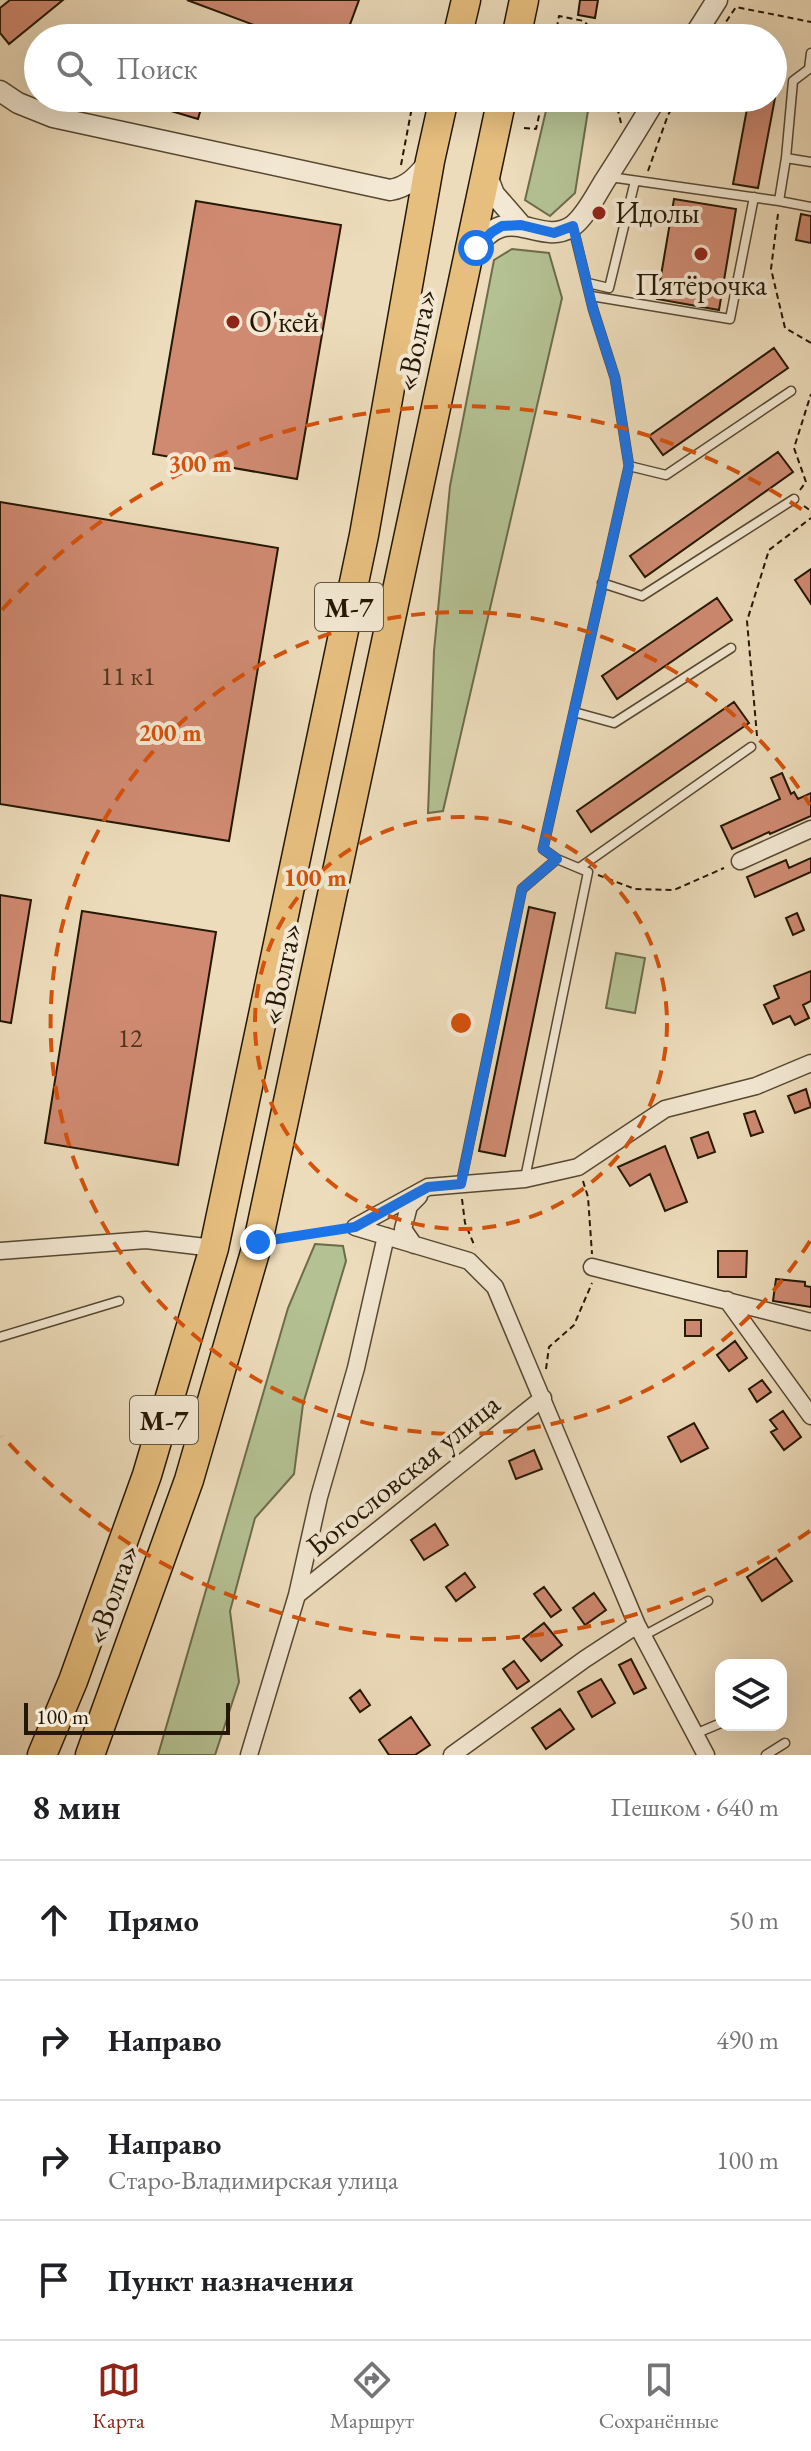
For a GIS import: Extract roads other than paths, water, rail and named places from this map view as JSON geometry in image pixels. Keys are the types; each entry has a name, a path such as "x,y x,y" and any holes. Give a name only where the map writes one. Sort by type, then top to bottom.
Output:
{"highway":[{"path":"460,24 466,0"},
{"path":"519,24 524,0"},
{"name":"«Волга»","path":"42,1755 73,1681 147,1475 214,1248 364,535 441,112"},
{"name":"«Волга»","path":"90,1755 189,1480 258,1242 499,112"}],"street":[{"path":"702,24 717,0"},
{"path":"0,91 24,105"},
{"path":"40,112 390,190 401,189 412,182 430,161"},
{"path":"467,265 476,248 502,226 521,225 554,233 573,226 595,198 647,112"},
{"path":"486,173 494,194 521,225"},
{"path":"390,190 411,208 418,221 419,233"},
{"path":"740,861 811,829"},
{"path":"706,1755 640,1630 495,1287 469,1261 355,1227 428,1187 525,1179 578,1167 665,1109 756,1086 811,1063"},
{"path":"414,1245 403,1229 409,1206 428,1187"},
{"path":"249,1755 297,1595 319,1497 356,1368 386,1236"},
{"path":"0,1251 146,1240 214,1248"},
{"path":"592,1267 811,1322"},
{"path":"727,1300 811,1416"},
{"name":"Богословская улица","path":"297,1595 543,1398"},
{"path":"452,1755 585,1659 640,1630"}],"lane":[{"path":"779,201 793,81 810,69 811,53"},
{"path":"786,158 811,162"},
{"path":"607,177 811,207"},
{"path":"588,283 609,288 639,181"},
{"path":"591,296 730,319 754,197"},
{"path":"573,226 615,378 629,466 543,849 583,870"},
{"path":"629,466 666,475 791,391"},
{"path":"602,583 642,596 794,499"},
{"path":"574,712 614,723 731,648"},
{"path":"525,1179 583,870 751,747"},
{"path":"461,1184 522,889 557,859"},
{"path":"0,1337 119,1301"},
{"path":"640,1630 708,1601"},
{"path":"695,1734 715,1726"},
{"path":"766,1755 785,1743"}],"place":[{"name":"Идолы","path":"599,213"},
{"name":"Пятёрочка","path":"701,254"},
{"name":"О'кей","path":"233,322"}]}
